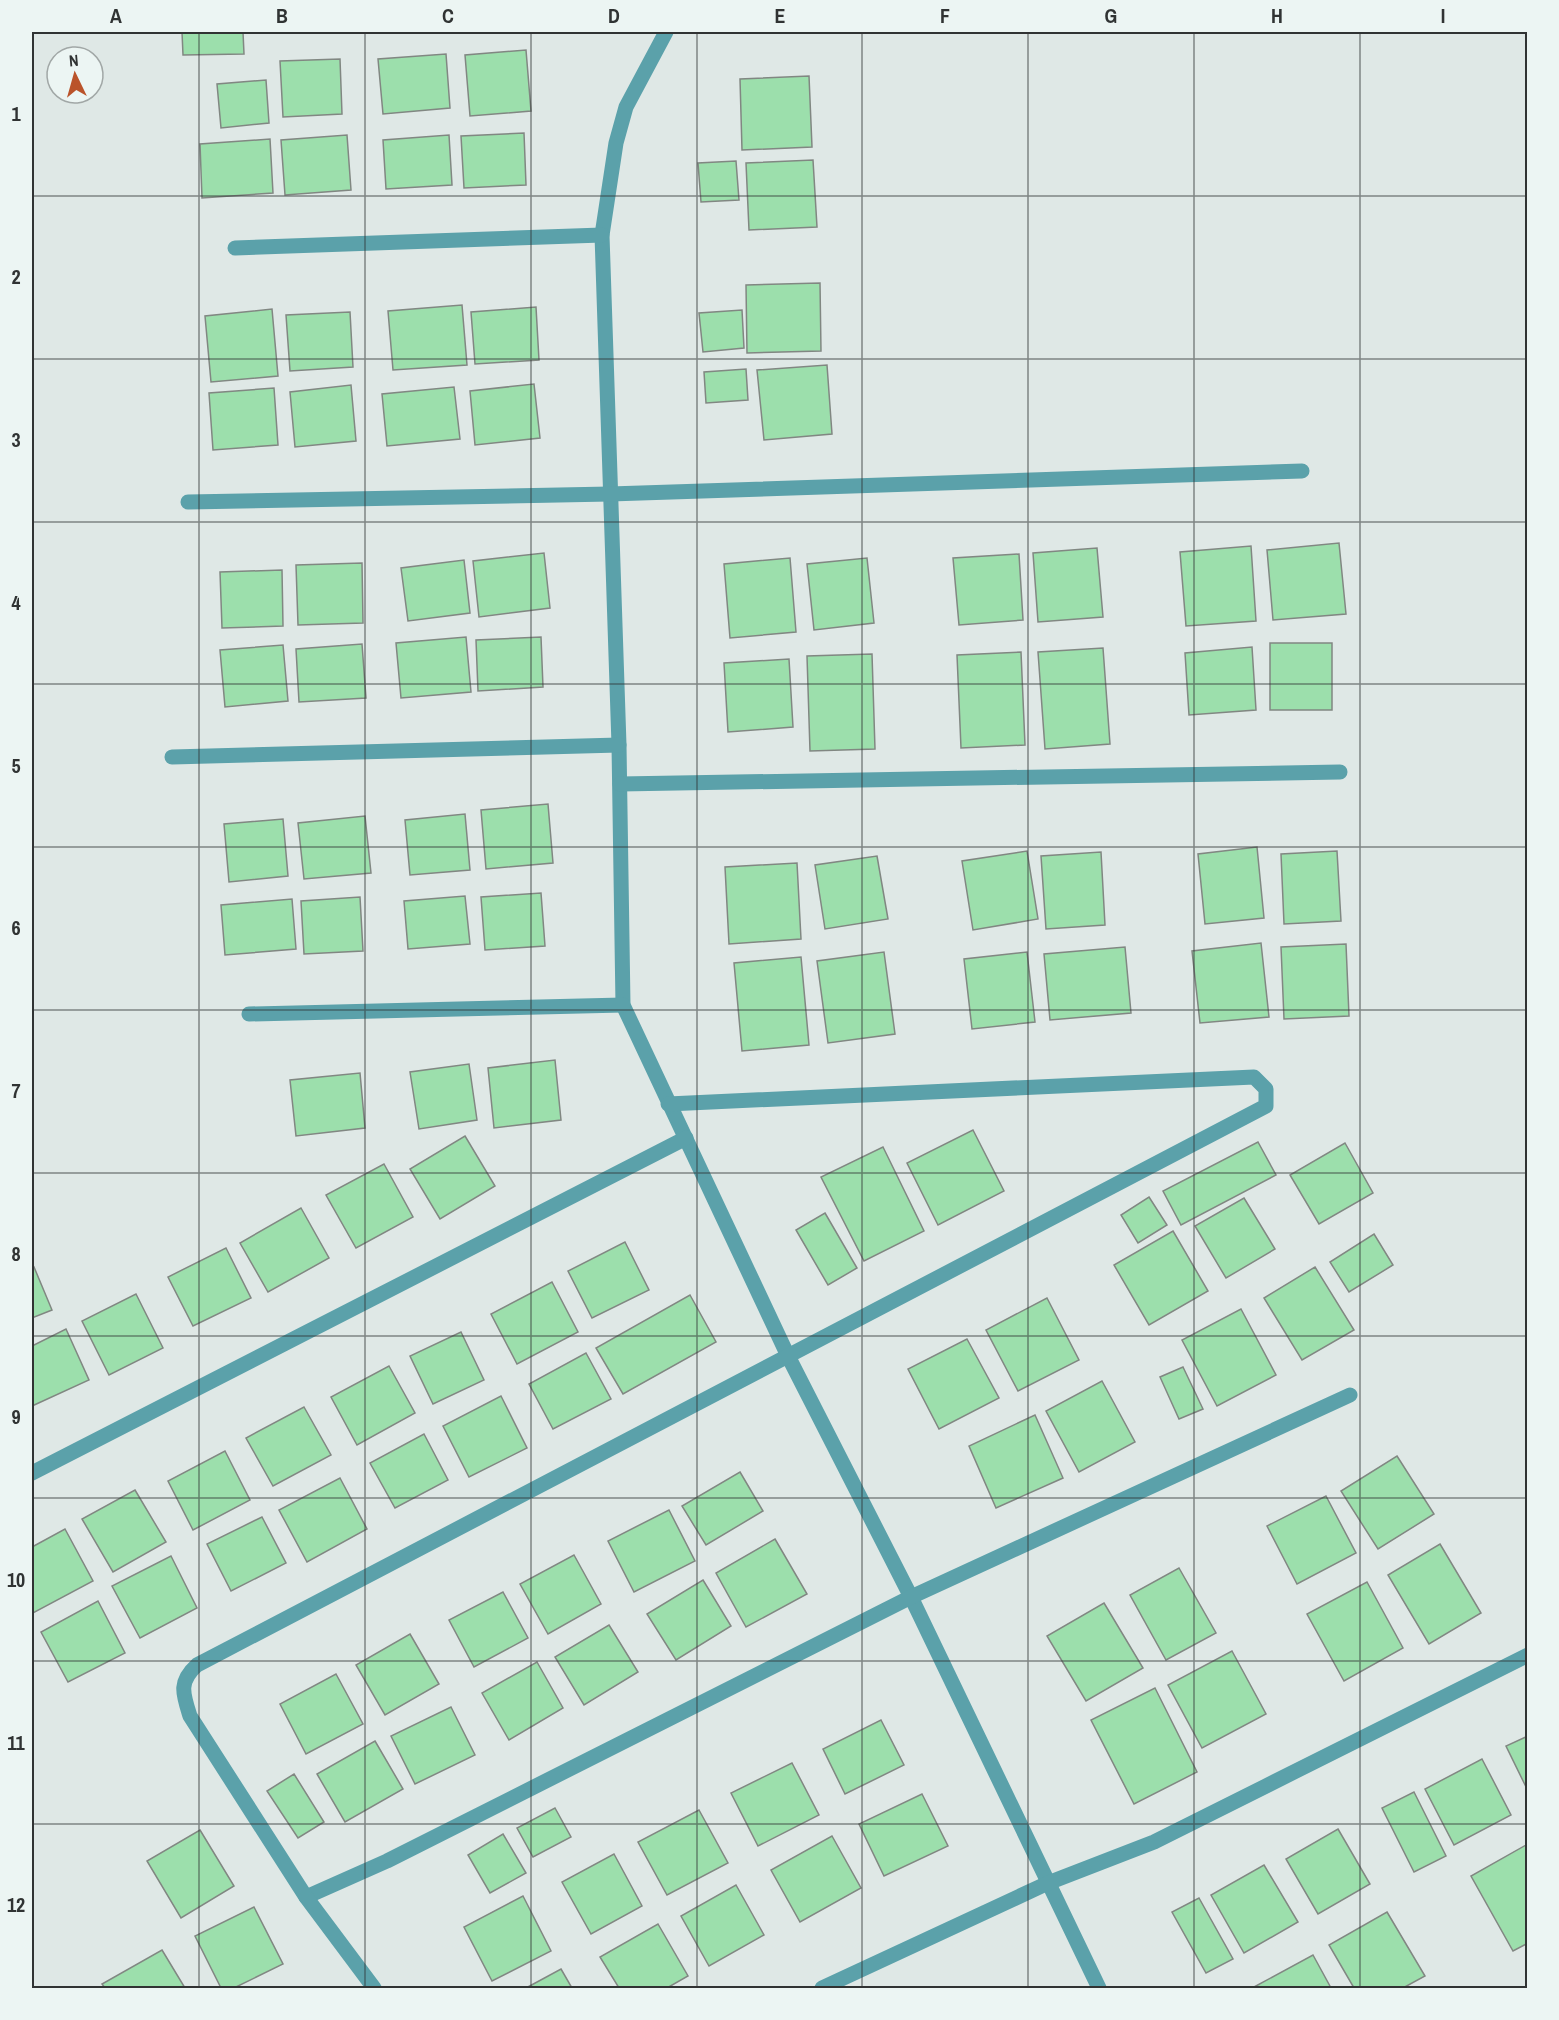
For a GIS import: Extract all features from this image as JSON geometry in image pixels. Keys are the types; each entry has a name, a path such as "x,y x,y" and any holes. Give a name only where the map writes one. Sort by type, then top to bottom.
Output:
{"street":[{"path":"666,32 626,107 616,143 602,235 619,745 623,1005 788,1356 911,1597 1099,1989"},
{"path":"235,248 602,235"},
{"path":"188,502 610,494 1302,471"},
{"path":"172,757 619,745"},
{"path":"620,784 1340,772"},
{"path":"249,1014 623,1005"},
{"path":"374,1989 306,1897 190,1716 183,1693 186,1675 196,1665 1266,1106 1266,1089 1254,1077 668,1104"},
{"path":"32,1473 686,1138"},
{"path":"306,1897 387,1861 911,1597 1350,1395"},
{"path":"822,1989 1048,1883 1154,1842 1527,1655"}],"building":[{"path":"182,32 243,32 244,54 183,55"},
{"path":"526,50 531,111 470,116 465,55"},
{"path":"446,54 450,108 383,114 378,59"},
{"path":"340,59 342,114 283,117 280,61"},
{"path":"809,76 812,147 742,150 740,79"},
{"path":"266,80 269,123 221,128 217,84"},
{"path":"524,133 526,185 464,188 461,136"},
{"path":"347,135 351,190 285,195 281,140"},
{"path":"449,135 452,185 386,189 383,140"},
{"path":"270,139 273,193 202,198 200,144"},
{"path":"813,160 817,227 749,230 746,163"},
{"path":"736,161 739,200 701,202 698,163"},
{"path":"820,283 821,351 747,353 746,285"},
{"path":"462,305 467,365 393,370 388,311"},
{"path":"536,307 539,360 475,364 471,312"},
{"path":"272,309 278,376 211,382 205,316"},
{"path":"742,310 744,348 703,352 699,313"},
{"path":"350,312 353,367 290,371 286,315"},
{"path":"827,365 832,434 764,440 757,370"},
{"path":"746,369 748,400 706,403 704,372"},
{"path":"534,384 540,438 475,445 470,391"},
{"path":"351,385 356,441 295,447 290,392"},
{"path":"454,387 460,439 387,446 382,394"},
{"path":"274,388 278,445 213,450 209,393"},
{"path":"1339,543 1346,614 1273,620 1267,550"},
{"path":"1251,546 1256,621 1186,626 1180,552"},
{"path":"1097,548 1103,617 1038,622 1033,553"},
{"path":"544,553 550,608 479,617 473,561"},
{"path":"1019,554 1023,620 959,625 953,558"},
{"path":"790,558 796,632 730,638 724,564"},
{"path":"867,558 874,623 814,630 807,564"},
{"path":"464,560 470,613 408,621 401,568"},
{"path":"362,563 363,623 298,625 296,565"},
{"path":"282,570 283,626 222,628 220,572"},
{"path":"466,637 471,692 401,698 396,643"},
{"path":"541,637 543,687 478,691 476,640"},
{"path":"1270,643 1332,643 1332,710 1270,710"},
{"path":"362,644 366,698 299,702 296,649"},
{"path":"283,645 288,701 225,707 220,650"},
{"path":"1252,647 1256,710 1189,715 1185,653"},
{"path":"1103,648 1110,744 1045,749 1038,652"},
{"path":"1021,652 1025,745 961,748 957,655"},
{"path":"872,654 875,749 810,751 807,656"},
{"path":"789,659 793,727 728,732 724,663"},
{"path":"548,804 553,863 486,869 481,810"},
{"path":"465,814 470,870 410,875 405,820"},
{"path":"365,816 371,873 304,879 298,823"},
{"path":"283,819 288,876 229,882 224,824"},
{"path":"1257,847 1264,918 1205,924 1198,854"},
{"path":"1027,851 1038,919 973,930 962,861"},
{"path":"1337,851 1341,921 1284,924 1281,854"},
{"path":"1101,852 1105,925 1046,929 1041,856"},
{"path":"877,856 888,919 825,929 815,865"},
{"path":"797,863 801,939 729,944 725,867"},
{"path":"541,893 545,946 485,950 481,897"},
{"path":"465,896 470,944 408,949 404,901"},
{"path":"360,897 363,951 304,954 301,901"},
{"path":"292,899 296,949 225,955 221,905"},
{"path":"1261,943 1269,1017 1200,1023 1192,951"},
{"path":"1346,944 1349,1016 1284,1019 1281,947"},
{"path":"1125,947 1131,1013 1050,1020 1044,954"},
{"path":"884,952 895,1034 828,1043 817,961"},
{"path":"1027,952 1035,1022 972,1029 964,959"},
{"path":"801,957 809,1045 742,1051 734,963"},
{"path":"555,1060 561,1120 494,1128 488,1068"},
{"path":"469,1064 477,1120 419,1129 410,1072"},
{"path":"360,1073 365,1128 296,1136 290,1080"},
{"path":"973,1130 1004,1191 938,1225 907,1163"},
{"path":"465,1136 495,1186 440,1219 410,1169"},
{"path":"1258,1142 1276,1175 1181,1225 1163,1191"},
{"path":"1345,1143 1373,1193 1319,1224 1290,1175"},
{"path":"883,1147 924,1231 864,1261 821,1177"},
{"path":"384,1164 413,1217 356,1248 326,1195"},
{"path":"1149,1197 1167,1225 1138,1243 1121,1215"},
{"path":"1244,1198 1275,1249 1226,1278 1195,1226"},
{"path":"301,1208 329,1258 268,1292 240,1243"},
{"path":"825,1213 857,1268 828,1285 796,1230"},
{"path":"1173,1231 1208,1291 1149,1325 1114,1265"},
{"path":"1374,1234 1393,1265 1349,1292 1330,1262"},
{"path":"625,1242 649,1290 592,1318 568,1271"},
{"path":"226,1248 251,1298 193,1326 168,1277"},
{"path":"34,1267 52,1310 32,1318 32,1269"},
{"path":"1315,1267 1354,1330 1302,1360 1264,1298"},
{"path":"552,1282 578,1332 517,1364 491,1314"},
{"path":"136,1294 163,1348 109,1375 82,1321"},
{"path":"690,1295 716,1342 623,1394 596,1348"},
{"path":"1047,1298 1079,1360 1018,1391 986,1330"},
{"path":"1241,1309 1276,1375 1217,1406 1182,1340"},
{"path":"66,1329 89,1380 32,1406 32,1346"},
{"path":"461,1332 484,1380 433,1404 410,1356"},
{"path":"967,1339 999,1398 939,1429 908,1369"},
{"path":"586,1353 611,1399 553,1429 529,1384"},
{"path":"389,1366 415,1413 357,1445 331,1397"},
{"path":"1183,1367 1203,1409 1179,1419 1160,1377"},
{"path":"1102,1381 1135,1442 1079,1472 1046,1411"},
{"path":"501,1396 527,1448 469,1477 443,1426"},
{"path":"304,1407 331,1455 273,1486 246,1438"},
{"path":"1035,1415 1063,1478 996,1508 969,1446"},
{"path":"424,1434 448,1480 395,1508 370,1463"},
{"path":"225,1451 250,1500 193,1530 168,1481"},
{"path":"1397,1456 1434,1514 1378,1549 1341,1491"},
{"path":"740,1472 763,1511 706,1545 682,1506"},
{"path":"340,1478 367,1529 307,1562 279,1510"},
{"path":"135,1490 166,1542 113,1572 82,1519"},
{"path":"1326,1496 1356,1553 1297,1584 1267,1526"},
{"path":"669,1510 695,1561 634,1592 608,1541"},
{"path":"262,1517 286,1563 231,1591 207,1544"},
{"path":"65,1529 93,1581 33,1613 32,1547"},
{"path":"775,1539 807,1594 746,1627 716,1573"},
{"path":"1440,1544 1481,1613 1429,1644 1388,1575"},
{"path":"574,1555 601,1604 548,1634 520,1584"},
{"path":"171,1556 197,1608 140,1638 112,1586"},
{"path":"1179,1568 1216,1633 1166,1660 1130,1595"},
{"path":"703,1580 731,1626 676,1660 647,1614"},
{"path":"1367,1582 1403,1648 1344,1681 1307,1614"},
{"path":"503,1592 528,1638 474,1667 449,1620"},
{"path":"98,1601 125,1653 68,1682 41,1632"},
{"path":"1104,1603 1143,1668 1086,1701 1047,1636"},
{"path":"609,1625 638,1672 584,1705 555,1657"},
{"path":"410,1634 439,1684 385,1715 356,1665"},
{"path":"1232,1651 1266,1714 1202,1748 1168,1685"},
{"path":"537,1662 563,1708 509,1740 482,1693"},
{"path":"336,1674 363,1724 306,1754 280,1704"},
{"path":"1155,1688 1197,1772 1134,1804 1091,1720"},
{"path":"451,1707 475,1755 415,1784 391,1736"},
{"path":"881,1720 904,1765 845,1794 823,1749"},
{"path":"1528,1736 1528,1791 1506,1746"},
{"path":"375,1741 403,1789 345,1822 317,1774"},
{"path":"1482,1759 1511,1815 1454,1845 1425,1789"},
{"path":"792,1763 819,1815 758,1846 731,1793"},
{"path":"294,1774 324,1822 298,1838 267,1791"},
{"path":"1414,1792 1446,1856 1414,1872 1382,1808"},
{"path":"922,1794 948,1846 884,1876 859,1824"},
{"path":"555,1808 571,1837 533,1857 517,1828"},
{"path":"699,1810 728,1863 667,1895 638,1842"},
{"path":"1338,1829 1370,1884 1318,1914 1286,1859"},
{"path":"200,1830 234,1886 181,1918 147,1861"},
{"path":"503,1834 526,1873 490,1893 468,1855"},
{"path":"832,1836 861,1888 800,1922 771,1870"},
{"path":"1526,1845 1528,1943 1513,1951 1471,1876"},
{"path":"614,1854 642,1906 591,1934 562,1882"},
{"path":"1264,1865 1298,1922 1244,1953 1211,1895"},
{"path":"736,1885 764,1935 709,1966 681,1916"},
{"path":"523,1896 551,1951 492,1981 464,1927"},
{"path":"1199,1898 1233,1959 1206,1973 1172,1912"},
{"path":"254,1907 283,1964 234,1988 221,1988 195,1936"},
{"path":"1387,1912 1425,1976 1403,1988 1354,1988 1329,1945"},
{"path":"658,1924 688,1976 667,1988 619,1988 600,1957"},
{"path":"162,1950 185,1988 105,1988 102,1984"},
{"path":"1313,1955 1331,1988 1254,1987"},
{"path":"561,1969 572,1988 526,1988"}]}
